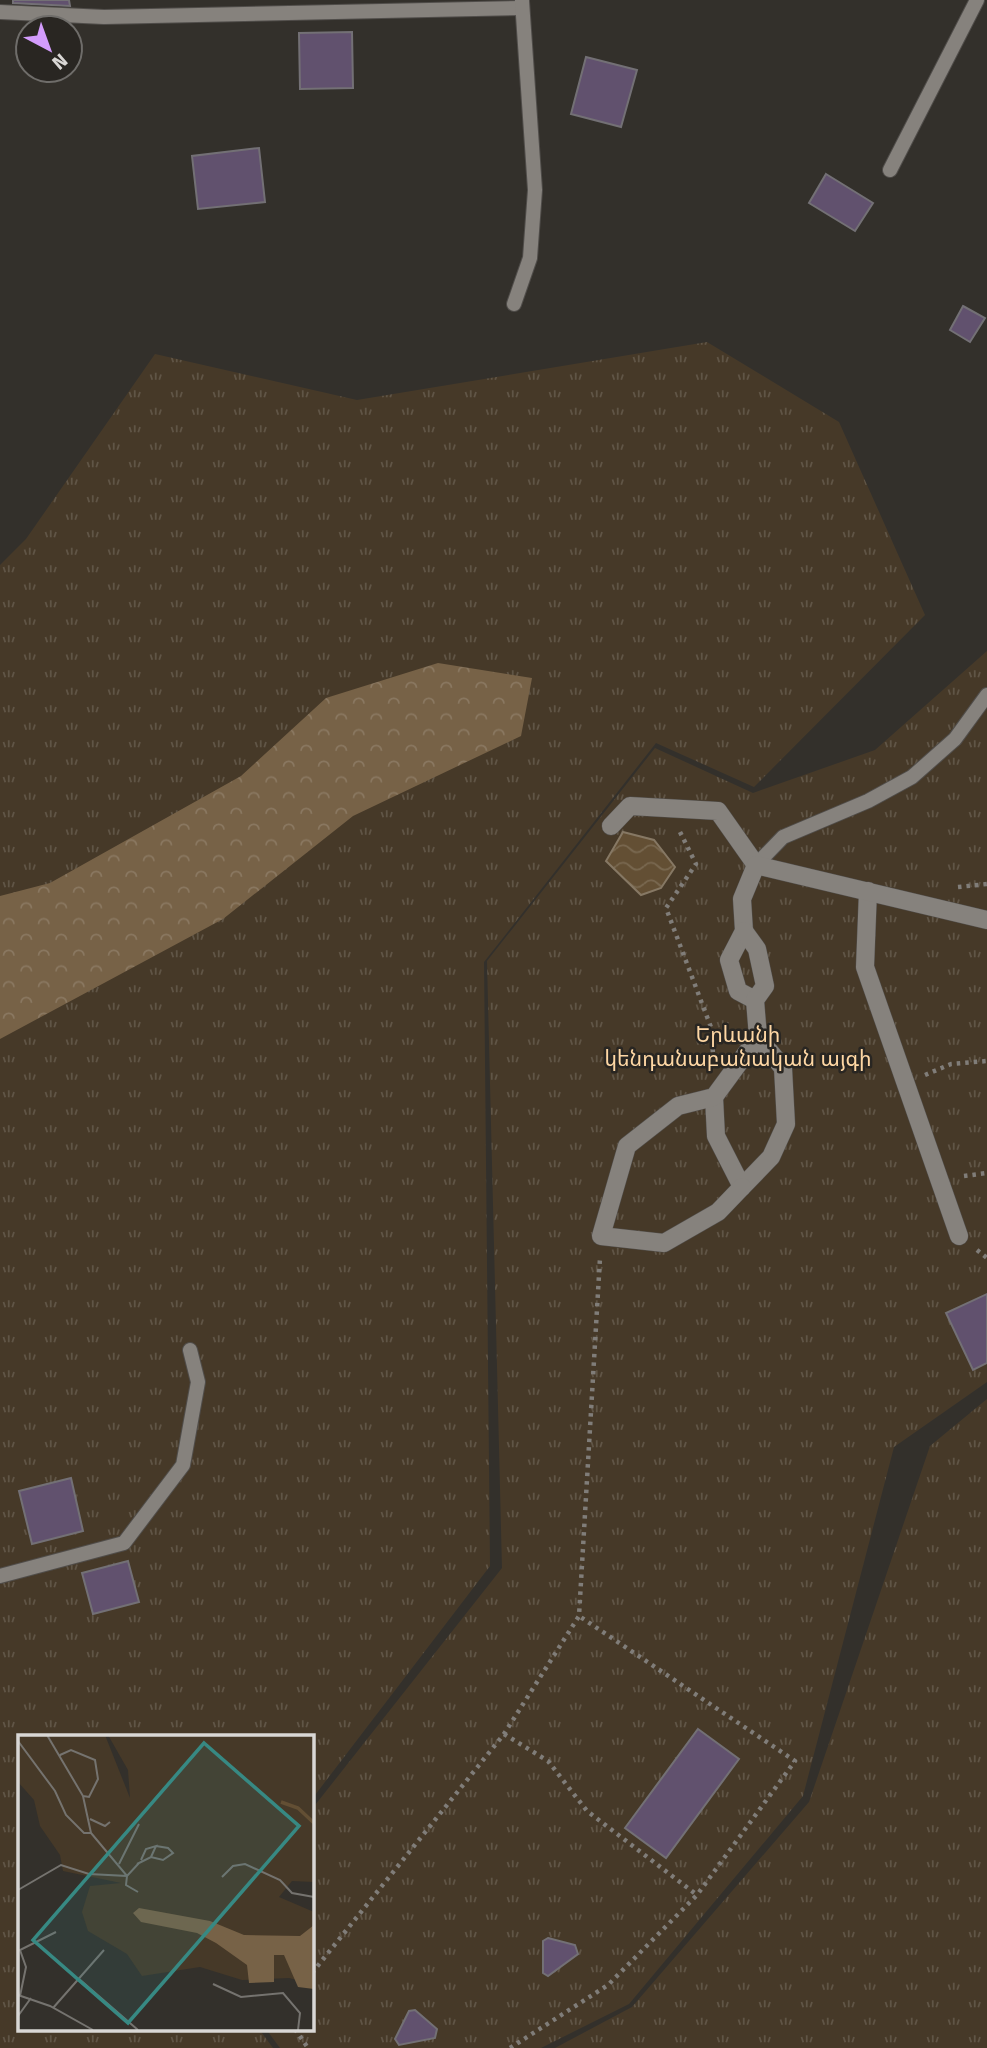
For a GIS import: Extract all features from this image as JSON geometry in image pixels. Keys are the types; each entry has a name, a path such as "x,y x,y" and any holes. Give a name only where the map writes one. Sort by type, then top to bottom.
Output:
{"street":[{"path":"611,827 630,806 718,811 756,865 987,920"},
{"path":"755,1000 738,991 729,960 744,931 742,899 756,865"},
{"path":"868,891 865,967 959,1236"},
{"path":"714,1097 678,1106 627,1146 601,1236 664,1243 718,1212 771,1157 786,1124 783,1068 758,1037 755,1000 765,986 757,949 744,931"},
{"path":"742,1186 716,1136 714,1097 758,1037"}],"lane":[{"path":"890,170 977,0"},
{"path":"0,12 104,17 522,4 536,190 530,258 514,304"},
{"path":"756,865 783,838 868,801 912,777 955,739 987,695"},
{"path":"0,1576 124,1543 183,1465 198,1382 190,1350"}],"path":[{"path":"692,854 696,864 666,908 712,1030 714,1097"},
{"path":"928,1074 951,1064 987,1061"},
{"path":"313,1972 504,1734 579,1616 601,1236"},
{"path":"510,2048 608,1985 697,1895 795,1761 579,1616"},
{"path":"504,1734 548,1761 587,1811 697,1895"},
{"path":"296,2030 308,2048"}],"green space":[{"path":"707,342 839,422 925,615 754,787 656,743 484,962 490,1566 313,1798 313,1735 18,1735 18,2030 260,2030 273,2048 0,2048 0,565 26,539 155,354 357,400"},
{"name":"Երևանի կենդանաբանական այգի","path":"987,651 987,1382 894,1447 803,1796 629,2004 541,2048 280,2048 267,2030 313,2030 313,1808 502,1568 487,961 655,748 753,793 875,750"},
{"path":"438,663 532,678 521,736 353,816 223,919 0,1039 0,896 50,883 241,776 326,698"},
{"path":"987,1399 987,2048 555,2048 632,2007 809,1802 930,1446"}],"water":[{"path":"623,832 654,840 675,867 661,888 641,895 606,861"}],"building":[{"path":"13,0 69,0 70,6 13,3"},
{"path":"352,32 353,88 300,89 299,33"},
{"path":"586,57 637,70 621,127 571,114"},
{"path":"259,148 265,202 198,209 192,156"},
{"path":"826,174 873,203 855,231 809,203"},
{"path":"963,306 985,318 970,342 950,330"},
{"path":"987,1294 987,1363 973,1370 946,1313"},
{"path":"71,1478 83,1531 32,1544 19,1491"},
{"path":"128,1561 139,1602 93,1614 82,1573"},
{"path":"698,1729 739,1759 666,1858 625,1828"},
{"path":"548,1938 575,1945 578,1954 548,1976 543,1973 543,1941"},
{"path":"415,2010 437,2029 435,2038 399,2045 395,2039 409,2011"}]}
